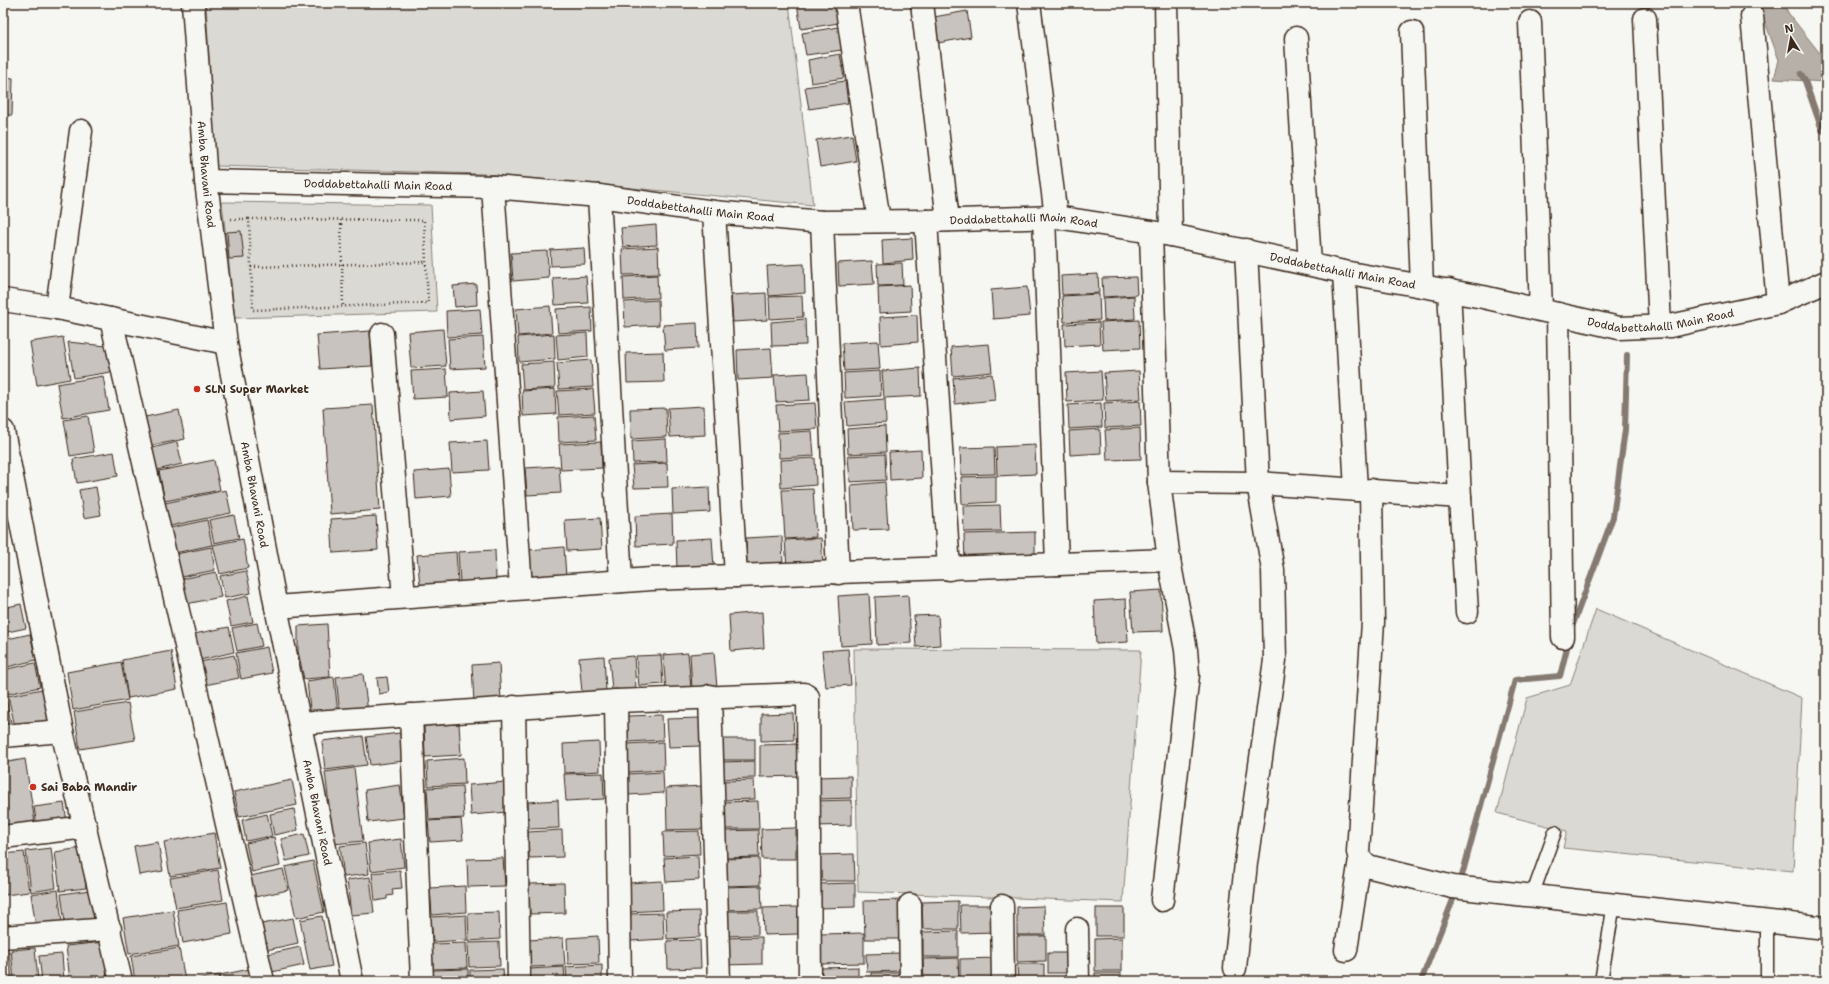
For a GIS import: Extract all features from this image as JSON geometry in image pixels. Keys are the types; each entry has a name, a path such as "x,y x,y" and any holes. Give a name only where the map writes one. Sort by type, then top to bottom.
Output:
{"street":[{"name":"Amba Bhavani Road","path":"193,3 206,181 226,343 276,608 352,981"},
{"path":"846,3 879,221"},
{"path":"922,3 948,220"},
{"path":"1029,3 1050,217 1057,564"},
{"path":"1162,900 1188,675 1186,650 1169,560 1159,482 1161,233 1166,3"},
{"path":"1752,16 1778,303"},
{"path":"1645,19 1660,326"},
{"path":"1530,22 1550,312 1563,637"},
{"path":"1412,32 1422,286"},
{"path":"1296,38 1310,264"},
{"path":"57,308 81,131"},
{"name":"Doddabettahalli Main Road","path":"206,181 493,187 599,196 714,212 822,222 926,221 1050,217 1161,233 1344,272 1449,290 1619,328 1670,326 1778,303 1826,282"},
{"path":"493,187 521,588"},
{"path":"599,196 621,581"},
{"path":"714,212 736,576"},
{"path":"926,221 949,569"},
{"path":"822,222 838,573"},
{"path":"1234,968 1246,863 1275,660 1273,570 1258,483 1246,250"},
{"path":"1344,272 1373,622 1358,852 1360,859 1346,950"},
{"path":"1449,290 1467,612"},
{"path":"3,300 57,308 226,343"},
{"path":"111,319 263,981"},
{"path":"382,334 404,597"},
{"path":"3,431 62,731 86,827 121,981"},
{"path":"1159,482 1258,483 1460,497"},
{"path":"276,608 621,581 1169,560"},
{"path":"300,723 616,701 710,696 804,694 808,697 810,981"},
{"path":"710,696 719,981"},
{"path":"616,701 620,981"},
{"path":"514,707 519,981"},
{"path":"411,715 422,981"},
{"path":"3,736 62,731"},
{"path":"3,837 86,827"},
{"path":"1360,859 1363,863 1371,867 1460,887 1826,928"},
{"path":"910,906 911,981"},
{"path":"1002,906 1003,981"},
{"path":"3,937 110,929"},
{"path":"1077,929 1078,981"}],"lane":[{"path":"1532,896 1555,832"},
{"path":"1601,981 1614,904"},
{"path":"1767,921 1767,981"}],"path":[{"path":"249,219 341,220 424,220 428,303 253,310 249,219"},
{"path":"341,220 343,306"},
{"path":"251,267 426,262"}],"shaded area":[{"path":"206,3 789,3 813,205 483,174 215,166"},
{"path":"1758,3 1783,3 1789,14 1826,61 1826,87 1825,82 1774,79 1779,60"},
{"path":"222,202 431,205 437,312 235,318"},
{"path":"1596,609 1802,698 1793,871 1563,848 1567,831 1497,813 1527,698 1570,685"},
{"path":"854,649 1141,650 1123,902 858,892"}],"building":[{"path":"797,3 836,3 839,23 801,29"},
{"path":"967,11 971,37 938,43 934,17"},
{"path":"838,27 842,50 806,55 802,33"},
{"path":"840,54 844,78 811,83 808,60"},
{"path":"3,77 13,78 12,115 3,115"},
{"path":"845,81 848,103 809,109 805,87"},
{"path":"852,135 856,161 820,167 816,140"},
{"path":"656,225 657,245 623,247 621,228"},
{"path":"241,231 244,258 229,259 227,232"},
{"path":"912,238 913,260 883,263 882,240"},
{"path":"658,247 659,274 623,275 622,249"},
{"path":"584,248 585,264 551,266 550,250"},
{"path":"547,251 549,278 513,281 511,253"},
{"path":"872,261 874,284 839,286 838,263"},
{"path":"902,263 903,285 878,286 877,264"},
{"path":"804,264 805,293 769,296 767,266"},
{"path":"1098,274 1099,293 1062,295 1061,276"},
{"path":"657,275 658,298 624,300 623,277"},
{"path":"586,276 588,303 555,305 553,278"},
{"path":"1136,277 1137,295 1103,297 1102,278"},
{"path":"476,284 477,305 455,307 453,286"},
{"path":"910,285 911,311 879,313 878,287"},
{"path":"1027,287 1030,316 993,319 991,290"},
{"path":"766,293 767,320 733,322 731,295"},
{"path":"1099,294 1100,320 1064,322 1062,296"},
{"path":"802,296 803,317 770,319 769,297"},
{"path":"1134,296 1135,319 1104,321 1103,298"},
{"path":"658,300 659,325 625,327 624,302"},
{"path":"550,306 552,333 518,336 516,309"},
{"path":"591,307 592,331 558,333 556,309"},
{"path":"480,309 482,335 447,337 446,311"},
{"path":"917,315 918,342 881,345 880,317"},
{"path":"805,319 806,345 772,346 771,322"},
{"path":"1139,320 1140,348 1103,350 1101,322"},
{"path":"1099,322 1100,344 1065,346 1064,324"},
{"path":"697,323 698,348 665,350 663,325"},
{"path":"443,329 446,366 411,368 408,332"},
{"path":"370,331 372,366 320,369 317,335"},
{"path":"587,333 588,357 558,360 556,335"},
{"path":"554,334 555,359 519,362 518,337"},
{"path":"63,337 70,379 37,385 30,342"},
{"path":"483,337 485,367 450,369 448,339"},
{"path":"878,341 880,369 844,371 842,343"},
{"path":"68,342 106,346 111,372 74,378"},
{"path":"989,344 992,372 953,376 951,347"},
{"path":"771,348 773,378 738,380 737,350"},
{"path":"663,352 664,382 627,383 626,353"},
{"path":"591,360 593,387 559,389 557,363"},
{"path":"554,362 555,388 523,390 521,364"},
{"path":"920,368 921,396 884,398 882,371"},
{"path":"446,369 448,397 413,399 411,371"},
{"path":"880,371 881,396 845,398 844,373"},
{"path":"1101,371 1103,400 1067,402 1066,373"},
{"path":"1139,371 1141,399 1106,401 1104,373"},
{"path":"808,373 810,400 776,402 774,375"},
{"path":"992,374 995,400 955,404 953,378"},
{"path":"103,376 109,410 63,418 57,384"},
{"path":"555,389 556,414 523,416 522,391"},
{"path":"593,389 595,413 559,415 557,391"},
{"path":"483,391 485,416 451,419 450,393"},
{"path":"885,399 886,423 847,426 845,402"},
{"path":"1140,401 1141,426 1105,428 1104,403"},
{"path":"815,403 817,429 778,431 776,405"},
{"path":"1101,403 1102,427 1069,429 1068,405"},
{"path":"373,405 380,510 330,514 323,408"},
{"path":"704,406 705,435 670,437 668,408"},
{"path":"666,408 667,437 631,439 630,409"},
{"path":"179,410 185,439 150,446 145,417"},
{"path":"594,415 596,440 559,442 558,417"},
{"path":"88,416 94,452 70,456 64,420"},
{"path":"885,426 886,452 848,454 847,429"},
{"path":"1140,428 1141,459 1107,460 1105,430"},
{"path":"1100,429 1101,453 1070,455 1069,431"},
{"path":"812,431 814,456 779,458 778,433"},
{"path":"666,439 667,462 633,463 632,441"},
{"path":"487,441 489,470 452,472 450,443"},
{"path":"177,442 182,464 157,470 152,448"},
{"path":"601,442 602,468 561,470 559,444"},
{"path":"1035,445 1036,474 997,476 996,447"},
{"path":"994,447 995,474 961,475 960,448"},
{"path":"921,450 922,478 890,480 889,452"},
{"path":"114,452 118,476 77,483 73,459"},
{"path":"885,454 886,480 850,482 848,456"},
{"path":"815,458 816,485 781,488 780,460"},
{"path":"214,460 220,490 165,501 159,471"},
{"path":"667,463 668,487 634,488 632,465"},
{"path":"559,466 561,493 527,495 525,468"},
{"path":"449,469 451,496 416,499 414,472"},
{"path":"996,476 996,502 962,504 961,477"},
{"path":"885,482 888,529 853,530 851,485"},
{"path":"96,487 101,515 84,518 79,490"},
{"path":"709,487 710,512 673,514 672,489"},
{"path":"813,489 816,537 785,539 782,490"},
{"path":"226,490 231,513 170,526 165,503"},
{"path":"1000,505 1001,531 964,532 963,506"},
{"path":"672,514 673,544 636,546 635,516"},
{"path":"234,515 239,538 214,543 209,520"},
{"path":"376,516 378,550 333,553 331,519"},
{"path":"600,518 602,549 567,551 565,520"},
{"path":"207,520 212,545 175,553 170,528"},
{"path":"1035,532 1035,559 965,561 964,534"},
{"path":"782,536 783,566 747,568 746,538"},
{"path":"712,538 714,568 677,570 676,540"},
{"path":"821,538 823,565 787,568 785,540"},
{"path":"243,539 248,568 220,574 213,545"},
{"path":"211,547 215,570 181,577 176,554"},
{"path":"564,547 566,577 531,579 529,550"},
{"path":"495,550 496,580 460,582 458,552"},
{"path":"456,552 458,582 420,585 417,555"},
{"path":"246,571 251,593 225,598 220,576"},
{"path":"216,572 221,597 186,604 181,579"},
{"path":"1161,590 1163,631 1133,632 1130,592"},
{"path":"869,594 872,644 841,646 838,596"},
{"path":"908,595 911,643 877,645 875,597"},
{"path":"248,596 253,622 231,626 226,601"},
{"path":"1126,599 1128,642 1096,644 1094,601"},
{"path":"21,604 26,628 3,633 3,608"},
{"path":"762,612 764,648 731,651 729,615"},
{"path":"938,615 940,645 916,647 914,616"},
{"path":"257,623 262,646 237,651 232,628"},
{"path":"327,624 330,677 304,679 298,651 298,626"},
{"path":"229,627 234,652 200,660 194,634"},
{"path":"30,634 36,660 3,668 3,640"},
{"path":"267,647 272,673 241,679 236,653"},
{"path":"848,649 851,685 826,687 822,651"},
{"path":"171,651 177,689 128,698 122,660"},
{"path":"714,652 717,688 692,689 690,654"},
{"path":"688,653 691,689 666,691 663,655"},
{"path":"234,655 239,678 205,685 200,662"},
{"path":"661,655 663,684 639,686 636,656"},
{"path":"604,656 606,691 582,693 579,658"},
{"path":"634,656 636,689 612,690 609,658"},
{"path":"121,662 128,700 73,710 67,672"},
{"path":"35,663 40,687 7,694 3,670"},
{"path":"499,663 501,701 474,703 472,665"},
{"path":"363,674 368,712 340,715 336,677"},
{"path":"334,677 338,714 311,718 307,681"},
{"path":"387,677 389,692 379,694 377,678"},
{"path":"42,689 50,724 16,731 8,696"},
{"path":"3,698 6,698 12,728 3,730"},
{"path":"128,703 135,740 80,749 74,712"},
{"path":"793,713 794,740 761,741 761,714"},
{"path":"662,715 663,740 627,742 626,716"},
{"path":"700,718 701,746 669,747 667,719"},
{"path":"459,724 461,755 425,757 424,726"},
{"path":"400,733 404,761 370,765 366,737"},
{"path":"363,736 367,765 325,770 322,741"},
{"path":"720,739 755,739 755,760 720,760"},
{"path":"599,742 600,771 564,773 563,744"},
{"path":"663,742 664,770 628,772 627,744"},
{"path":"797,744 798,776 760,777 760,745"},
{"path":"464,758 465,784 428,786 427,761"},
{"path":"25,759 35,823 3,827 3,763"},
{"path":"755,761 755,778 720,779 720,762"},
{"path":"354,768 363,841 334,844 325,772"},
{"path":"663,772 664,793 628,795 627,774"},
{"path":"603,773 604,799 566,801 564,774"},
{"path":"851,776 851,798 816,799 816,777"},
{"path":"292,780 297,805 239,817 234,792"},
{"path":"754,780 755,799 722,800 721,781"},
{"path":"506,782 508,812 471,815 469,785"},
{"path":"400,785 404,818 368,822 365,790"},
{"path":"462,786 464,818 429,820 427,788"},
{"path":"702,786 704,829 667,830 666,788"},
{"path":"558,800 559,828 529,829 528,802"},
{"path":"852,800 852,825 816,826 815,801"},
{"path":"758,801 759,829 723,829 722,802"},
{"path":"64,803 67,822 37,826 34,807"},
{"path":"294,809 298,830 274,835 270,814"},
{"path":"267,814 272,836 246,841 242,820"},
{"path":"461,819 463,840 430,842 428,821"},
{"path":"796,828 796,859 762,859 761,829"},
{"path":"562,830 563,857 529,858 528,832"},
{"path":"758,830 759,857 723,858 723,831"},
{"path":"699,831 700,854 664,856 663,832"},
{"path":"214,833 220,868 170,876 164,842"},
{"path":"304,834 309,856 286,861 281,839"},
{"path":"274,837 280,866 252,872 246,843"},
{"path":"401,839 404,867 371,871 368,843"},
{"path":"158,842 163,871 139,875 134,846"},
{"path":"365,843 369,874 344,877 340,846"},
{"path":"51,848 56,888 31,892 26,851"},
{"path":"81,848 86,888 60,891 55,852"},
{"path":"24,852 29,892 5,895 3,854"},
{"path":"854,854 855,881 818,881 818,855"},
{"path":"698,856 699,880 666,882 664,858"},
{"path":"503,858 505,886 468,887 467,859"},
{"path":"759,858 760,885 724,886 723,859"},
{"path":"313,861 324,912 296,918 285,867"},
{"path":"283,869 288,890 255,897 250,876"},
{"path":"218,870 223,900 176,908 170,878"},
{"path":"400,870 402,888 392,889 393,895 387,896 387,899 375,901 372,873"},
{"path":"370,877 374,913 351,915 347,880"},
{"path":"662,881 663,910 629,912 628,883"},
{"path":"564,883 565,913 530,914 529,884"},
{"path":"855,883 855,907 818,908 818,884"},
{"path":"465,886 466,912 432,915 430,888"},
{"path":"761,886 762,909 725,910 724,887"},
{"path":"58,890 63,930 37,934 31,894"},
{"path":"90,890 95,926 66,930 61,894"},
{"path":"3,892 9,932 3,932"},
{"path":"903,900 904,939 865,939 864,901"},
{"path":"958,901 958,929 923,929 922,902"},
{"path":"227,902 232,934 183,943 177,910"},
{"path":"960,905 996,905 996,932 961,933"},
{"path":"1044,906 1045,935 1017,935 1017,907"},
{"path":"798,907 798,934 764,935 763,908"},
{"path":"1096,908 1124,908 1124,936 1096,936"},
{"path":"173,910 179,946 129,954 123,918"},
{"path":"699,911 700,937 667,939 666,912"},
{"path":"723,911 758,911 758,935 723,936"},
{"path":"499,912 500,939 469,941 468,913"},
{"path":"663,913 664,939 630,941 629,914"},
{"path":"466,915 467,940 433,942 431,917"},
{"path":"322,916 332,966 310,970 300,920"},
{"path":"293,918 298,943 267,950 262,924"},
{"path":"958,931 958,957 923,957 923,932"},
{"path":"864,933 864,963 820,964 819,934"},
{"path":"598,936 599,963 568,964 567,938"},
{"path":"1017,936 1046,936 1046,961 1017,962"},
{"path":"762,937 762,964 723,965 723,938"},
{"path":"563,938 565,966 530,967 528,940"},
{"path":"1122,938 1122,971 1095,971 1095,939"},
{"path":"700,940 701,968 668,969 667,941"},
{"path":"104,942 107,981 70,981 66,946"},
{"path":"499,942 500,966 469,967 468,943"},
{"path":"466,943 467,968 433,969 432,944"},
{"path":"300,947 304,965 272,972 268,954"},
{"path":"35,948 38,981 14,981 11,950"},
{"path":"179,948 185,980 135,981 131,956"},
{"path":"9,951 12,981 3,981 3,952"},
{"path":"901,953 901,971 867,972 866,954"},
{"path":"1048,953 1073,953 1073,973 1048,973"},
{"path":"62,954 64,981 42,981 39,956"},
{"path":"958,958 959,981 924,981 923,959"},
{"path":"998,958 998,981 960,981 960,959"},
{"path":"1017,964 1044,964 1044,981 1018,981"},
{"path":"602,965 602,981 567,981 566,967"},
{"path":"564,967 565,981 530,981 530,969"},
{"path":"858,967 858,981 820,981 820,968"},
{"path":"250,969 252,981 221,981 220,975"},
{"path":"468,969 468,981 434,981 433,970"},
{"path":"503,969 504,981 470,981 470,970"},
{"path":"871,973 899,973 899,981 871,981"},
{"path":"1095,973 1121,973 1121,981 1095,981"},
{"path":"219,975 220,981 193,981 193,980"}],"waterway":[{"path":"1801,74 1805,81 1822,130 1826,132"},
{"path":"1572,627 1613,517 1625,430 1627,355"},
{"path":"1460,883 1515,680 1560,676 1569,640"},
{"path":"1421,981 1456,892"}],"place":[{"name":"SLN Super Market","path":"197,389"},
{"name":"Sai Baba Mandir","path":"33,787"}]}
